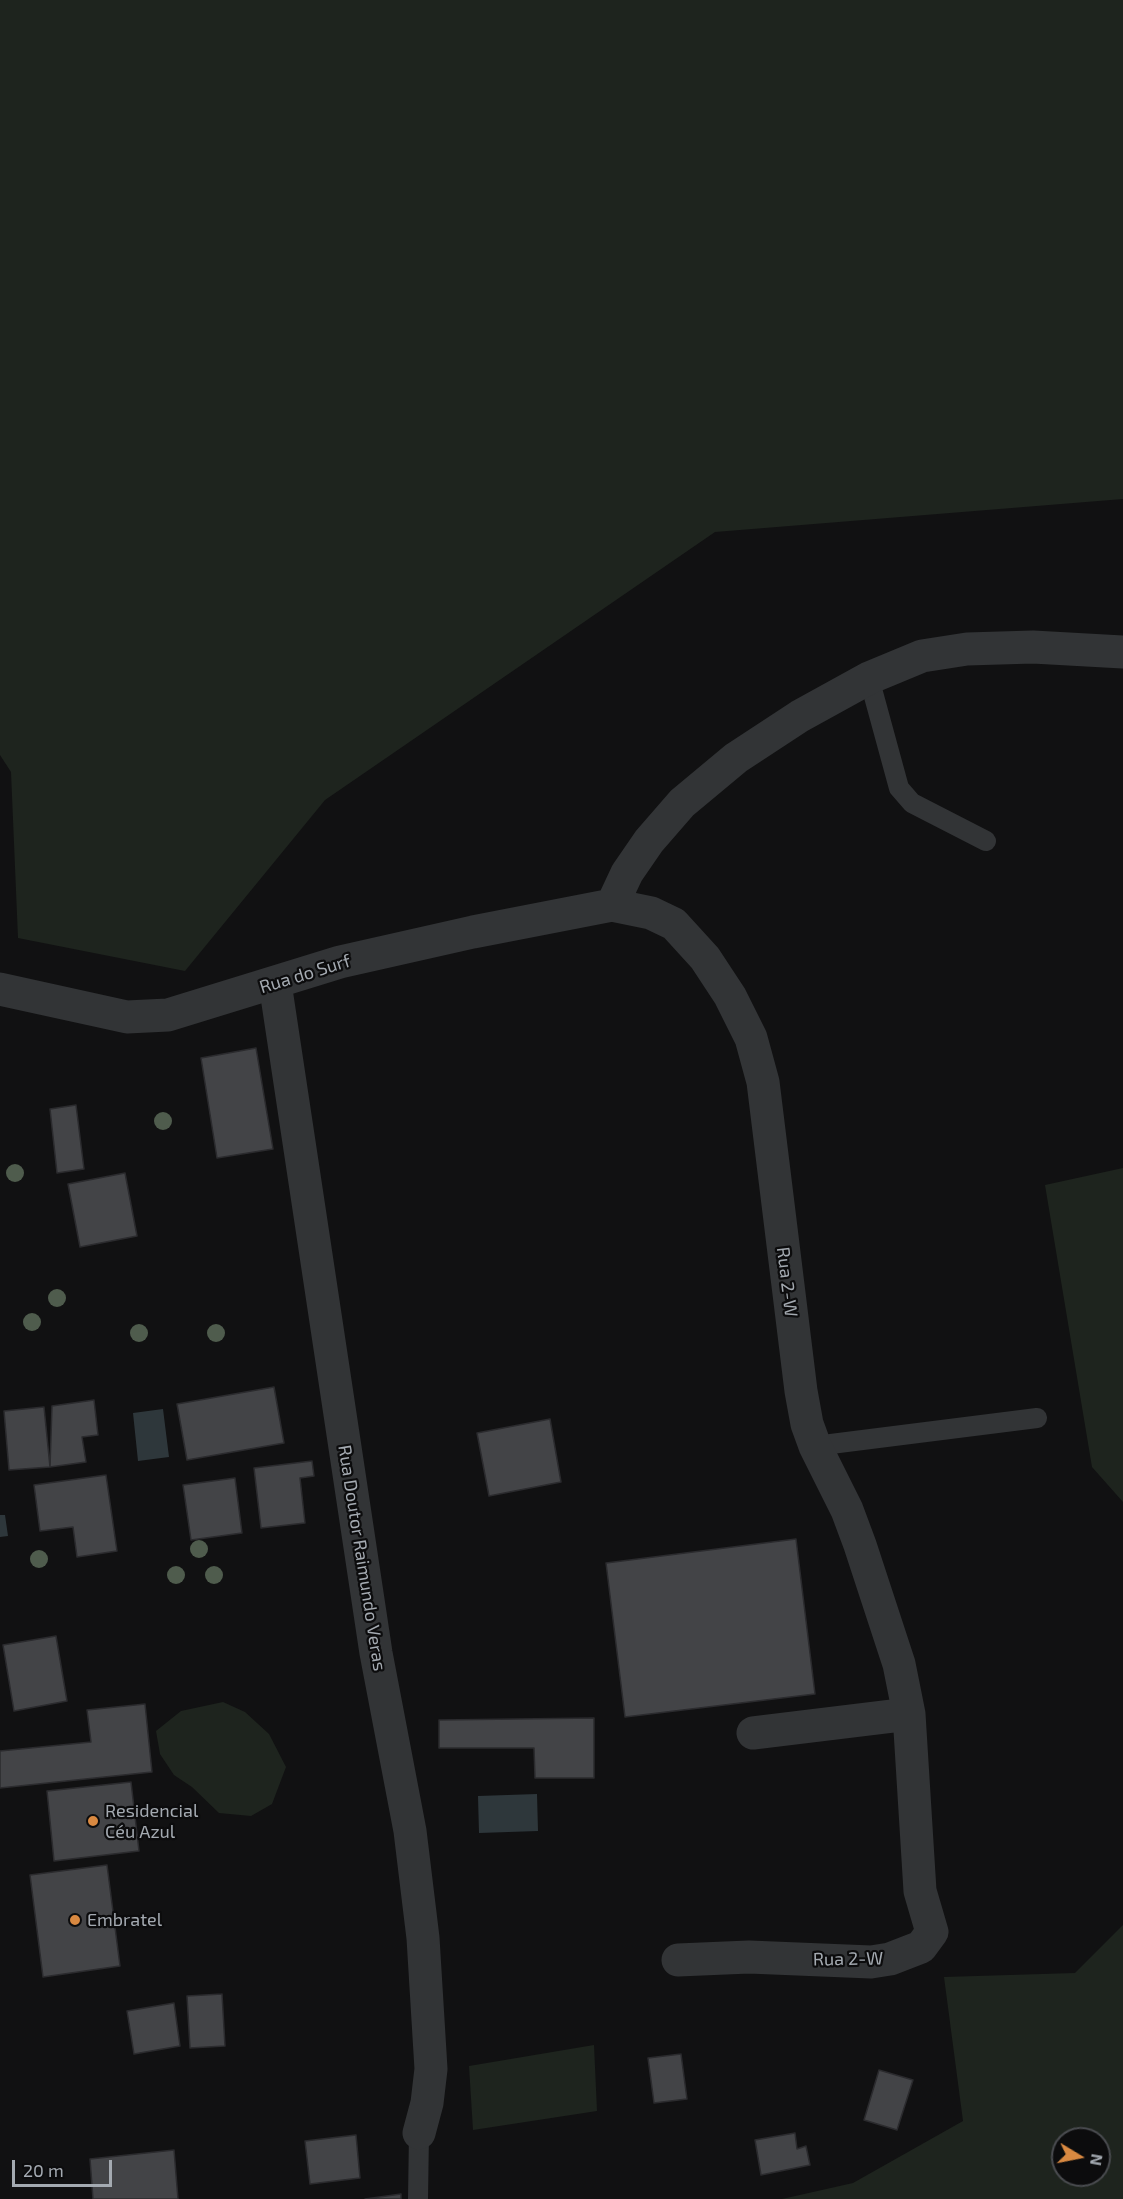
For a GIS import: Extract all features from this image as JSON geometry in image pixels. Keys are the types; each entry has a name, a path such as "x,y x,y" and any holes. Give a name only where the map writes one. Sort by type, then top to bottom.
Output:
{"street":[{"path":"612,905 627,873 649,841 682,803 745,752 800,716 869,678 922,656 967,648 1033,646 1123,652"},
{"name":"Rua do Surf","path":"0,989 127,1017 168,1015 340,962 472,932 612,905"},
{"name":"Rua 2-W","path":"612,905 651,913 674,924 705,958 730,996 751,1038 763,1082 807,1424 815,1446 847,1510 899,1664 909,1714 920,1891 932,1932 921,1947 890,1959 871,1962 749,1958 678,1960"},
{"name":"Rua Doutor Raimundo Veras","path":"275,983 376,1653 412,1843 423,1938 431,2069 427,2103 419,2133"},
{"path":"753,1733 909,1714"}],"lane":[{"path":"869,678 899,788 912,803 986,841"},
{"path":"815,1446 1037,1418"},
{"path":"418,2199 419,2133"}],"shaded area":[{"path":"0,0 1123,0 1123,499 715,532 325,800 185,971 18,938 11,772 0,755"},
{"path":"1123,1168 1123,1502 1092,1467 1045,1185"},
{"path":"163,1409 169,1457 138,1461 133,1413"},
{"path":"0,1515 5,1515 8,1536 0,1537"},
{"path":"223,1702 245,1712 269,1734 286,1767 272,1804 251,1816 219,1813 192,1787 174,1775 160,1754 156,1731 181,1711"},
{"path":"537,1794 538,1831 479,1833 478,1796"},
{"path":"1123,1925 1123,2199 782,2199 853,2183 963,2121 944,1977 1075,1973"},
{"path":"594,2045 597,2111 473,2130 469,2066"}],"building":[{"path":"256,1048 273,1149 217,1158 201,1058"},
{"path":"76,1105 84,1169 57,1173 50,1109"},
{"path":"125,1173 137,1236 80,1247 68,1184"},
{"path":"274,1387 284,1443 187,1460 177,1404"},
{"path":"94,1400 98,1435 82,1437 86,1462 50,1467 52,1406"},
{"path":"44,1407 50,1467 9,1470 4,1411"},
{"path":"550,1419 561,1482 489,1496 477,1433"},
{"path":"312,1461 314,1476 300,1478 305,1523 261,1528 254,1468"},
{"path":"106,1475 117,1551 77,1557 73,1527 40,1531 34,1485"},
{"path":"235,1478 242,1533 191,1540 183,1485"},
{"path":"796,1539 815,1694 625,1717 606,1563"},
{"path":"56,1636 67,1701 14,1711 3,1645"},
{"path":"145,1704 152,1772 0,1788 0,1751 91,1742 87,1710"},
{"path":"594,1718 594,1778 535,1778 534,1748 439,1748 439,1720"},
{"name":"Residencial Céu Azul","path":"131,1782 139,1851 54,1861 47,1791"},
{"name":"Embratel","path":"107,1865 120,1966 43,1977 30,1875"},
{"path":"222,1994 225,2046 190,2048 187,1996"},
{"path":"174,2003 180,2046 134,2054 127,2011"},
{"path":"681,2054 687,2099 654,2103 648,2058"},
{"path":"879,2070 913,2080 897,2130 864,2120"},
{"path":"795,2133 797,2149 806,2146 810,2165 761,2175 755,2140"},
{"path":"356,2135 360,2178 310,2184 305,2141"},
{"path":"174,2150 178,2199 93,2199 90,2159"},
{"path":"401,2194 401,2199 365,2199"}],"place":[{"name":"Residencial Céu Azul","path":"93,1821"},
{"name":"Embratel","path":"75,1920"}]}
